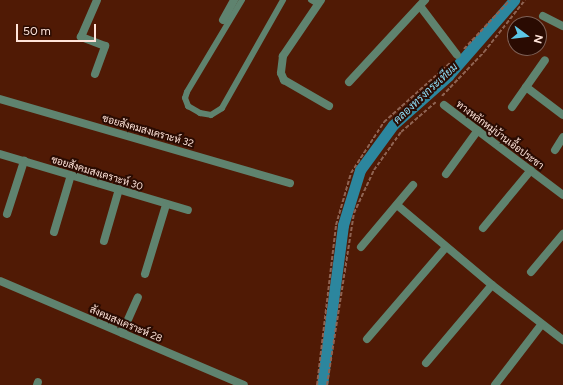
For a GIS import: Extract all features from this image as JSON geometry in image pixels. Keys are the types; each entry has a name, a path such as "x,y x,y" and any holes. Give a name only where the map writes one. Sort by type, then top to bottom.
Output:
{"street":[{"path":"95,74 105,46 81,37 96,0"},
{"path":"223,20 234,0"},
{"path":"316,1 283,56 281,73 284,80 329,106"},
{"path":"349,82 422,3 457,56"},
{"path":"547,18 563,26"},
{"path":"512,107 545,60"},
{"path":"526,87 563,114"},
{"name":"ซอยสังคมสงเคราะห์ 32","path":"0,99 290,183"},
{"name":"ทางหลักหมู่บ้านเอื้อประชา","path":"444,106 563,195"},
{"path":"446,174 478,130"},
{"path":"555,150 563,137"},
{"name":"ซอยสังคมสงเคราะห์ 30","path":"0,154 120,189 166,205 188,210"},
{"path":"7,214 24,161"},
{"path":"483,228 531,170"},
{"path":"54,232 71,175"},
{"path":"361,247 413,186"},
{"path":"104,241 120,189"},
{"path":"145,274 166,205"},
{"path":"397,205 541,326 563,340"},
{"path":"531,272 563,234"},
{"path":"367,339 446,247"},
{"name":"สังคมสงเคราะห์ 28","path":"0,282 244,385"},
{"path":"426,363 492,286"},
{"path":"122,333 138,297"},
{"path":"495,385 541,326"}],"lane":[{"path":"242,0 187,92 185,98 188,106 200,113 211,115 222,108 283,0"}],"path":[{"path":"317,385 336,225 351,173 384,122 457,56 510,0"},
{"path":"328,385 354,213 374,170 401,132 438,100 484,52 525,0"}],"waterway":[{"name":"คลองทรงกระเทียม","path":"322,385 343,225 360,170 393,125 448,76 514,0"}]}
